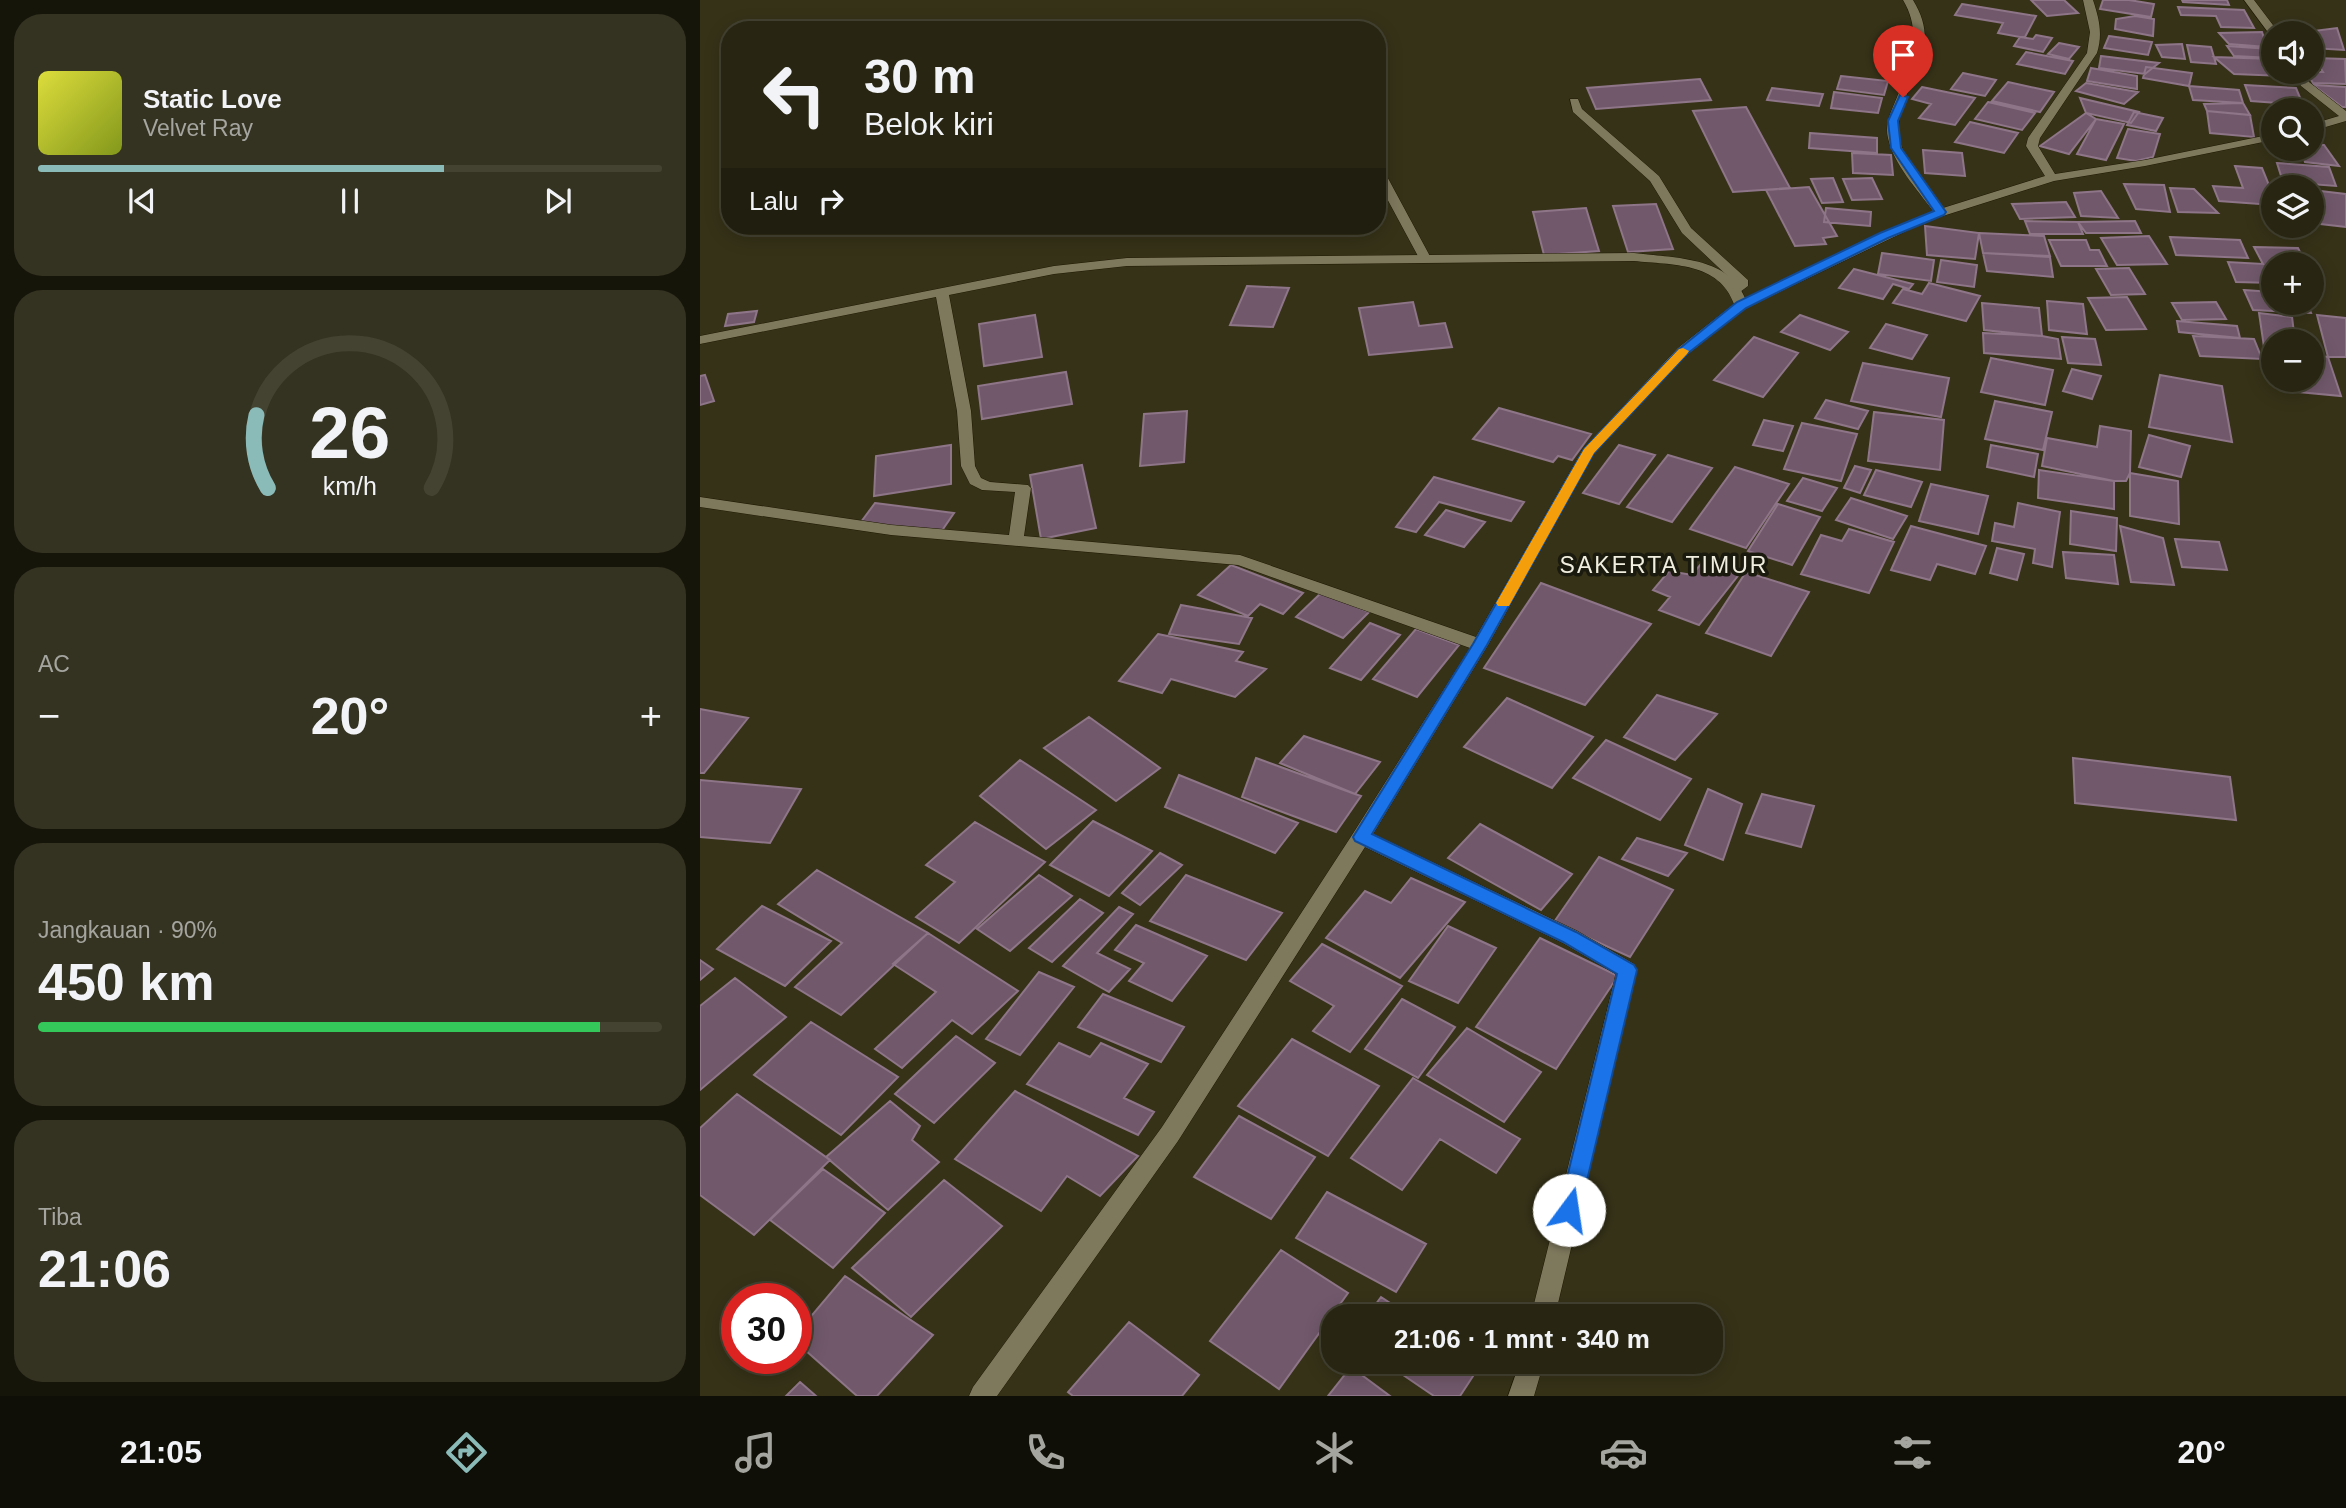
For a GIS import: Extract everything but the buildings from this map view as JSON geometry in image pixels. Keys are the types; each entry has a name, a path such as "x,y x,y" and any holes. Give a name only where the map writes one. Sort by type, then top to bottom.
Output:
{"street":[{"path":"1908,0 1916,13 1919,55 1893,121 1893,137 1902,159 1940,212"},
{"path":"2052,178 2032,146 2034,138 2079,73 2096,41 2096,26 2088,0"},
{"path":"2249,0 2265,21"},
{"path":"2305,84 2346,117"},
{"path":"1574,101 1577,110 1655,179 1686,230 1743,283 1738,297"},
{"path":"2324,124 2346,117"},
{"path":"982,1396 1170,1134 1361,837 1480,645 1588,452 1683,351 1738,297 1940,212 2052,178 2145,163 2261,139"},
{"path":"1386,186 1425,258"},
{"path":"700,340 1054,270 1127,262 1425,258 1653,259 1708,269 1726,278 1738,297"},
{"path":"942,294 964,411 968,466 975,481 987,487 1023,488 1016,540"},
{"path":"700,502 891,530 1241,560 1480,645"},
{"path":"1361,837 1570,937 1627,970 1546,1304"},
{"path":"1521,1396 1528,1374"}],"slow traffic":[{"path":"1503,603 1588,452 1683,351"}],"district":[{"name":"SAKERTA TIMUR","path":"1664,565"}],"route":[{"path":"1569,1210 1627,970 1570,937 1361,837 1480,645 1588,452 1683,351 1741,305 1940,212 1896,148 1893,121 1903,97"}]}
